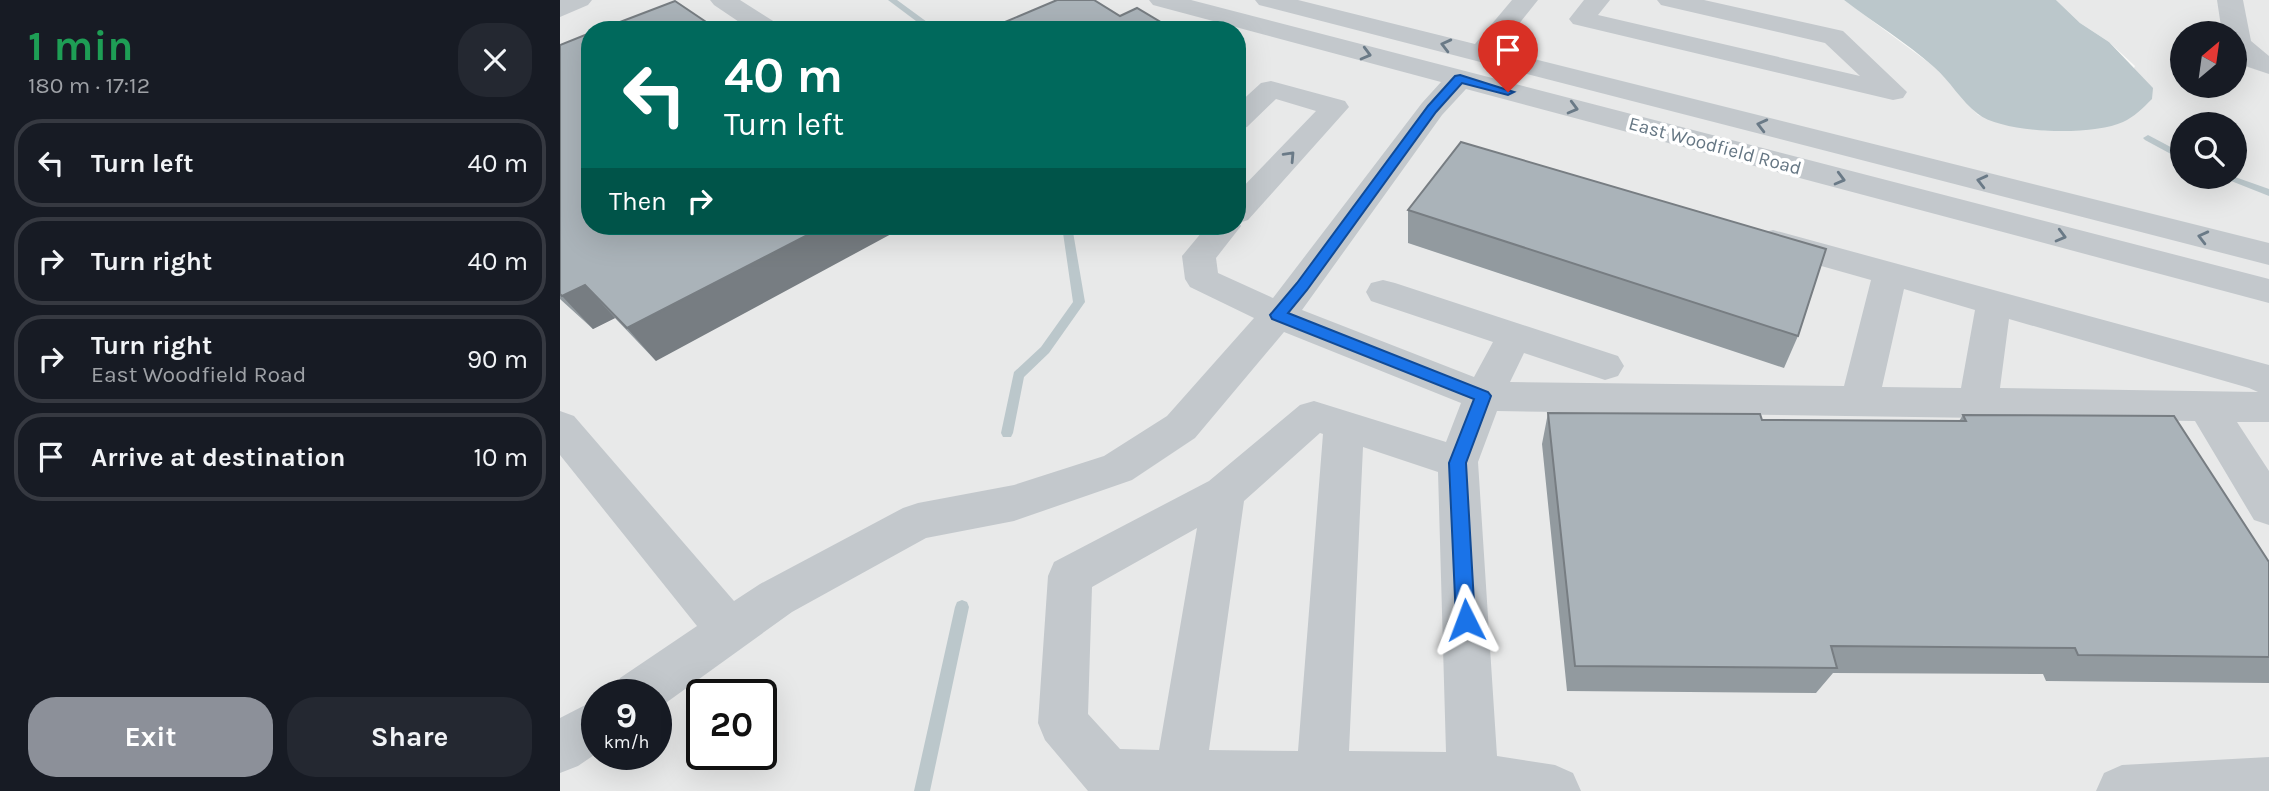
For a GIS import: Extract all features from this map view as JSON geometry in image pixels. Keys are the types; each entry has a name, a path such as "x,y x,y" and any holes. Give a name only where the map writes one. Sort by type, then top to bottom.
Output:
{"street":[{"path":"560,9 579,0"},
{"path":"723,0 755,21"},
{"name":"East Woodfield Road","path":"1162,0 1470,66 2269,254"},
{"name":"East Woodfield Road","path":"1268,0 1470,66 2269,291"},
{"path":"1490,0 1522,4"},
{"path":"1597,0 1582,19 1893,92 1834,37 1671,0"},
{"path":"2230,0 2237,44 2249,55 2269,66"},
{"path":"660,679 776,598 918,521 1014,503 1118,468 1181,427 1302,287 1432,109 1522,4"},
{"path":"1246,113 1271,89 1335,107 1246,201"},
{"path":"1742,232 2269,381"},
{"path":"1217,235 1199,256 1202,279 1278,315 1483,396 2269,407"},
{"path":"1862,389 1890,273"},
{"path":"1383,292 1605,366"},
{"path":"1980,391 1994,302"},
{"path":"1473,778 1458,463 1483,396 1515,336"},
{"path":"2206,406 2269,507"},
{"path":"1458,463 1314,416 1223,493 1070,576 1062,723 1108,775 1473,778 1555,791"},
{"path":"1322,776 1344,424"},
{"path":"560,427 730,631"},
{"path":"1180,776 1223,493"},
{"path":"560,748 581,734"},
{"path":"2122,791 2269,783"}],"shaded area":[{"path":"560,0 1844,0 1936,68 1978,115 2046,131 2102,128 2135,66 2109,42 2080,23 2056,0 2269,0 2269,791 560,791"},
{"path":"1844,0 2056,0 2080,23 2109,42 2153,88 2152,99 2123,122 2091,129 2049,131 1990,121 1972,109 1923,58"}],"building":[{"path":"1057,0 1094,0 1120,16 1137,8 1159,21 1007,21"},
{"path":"675,1 705,21 623,21"},
{"path":"581,37 581,235 808,235 627,328 585,285 562,296 560,45"},
{"path":"1461,142 1826,249 1798,336 1408,210"},
{"path":"1548,413 1760,414 1762,420 1966,421 1963,415 2174,416 2269,562 2269,657 2078,655 2075,648 1831,646 1837,668 1575,666"}],"waterway":[{"path":"892,0 921,21"},
{"path":"2148,138 2170,150"},
{"path":"2247,185 2269,193"},
{"path":"1007,433 1018,375 1045,350 1079,302 1068,235"},
{"path":"922,791 962,607"}],"route":[{"path":"1466,620 1458,463 1483,396 1278,315 1302,287 1432,109 1460,79 1508,92"}]}
